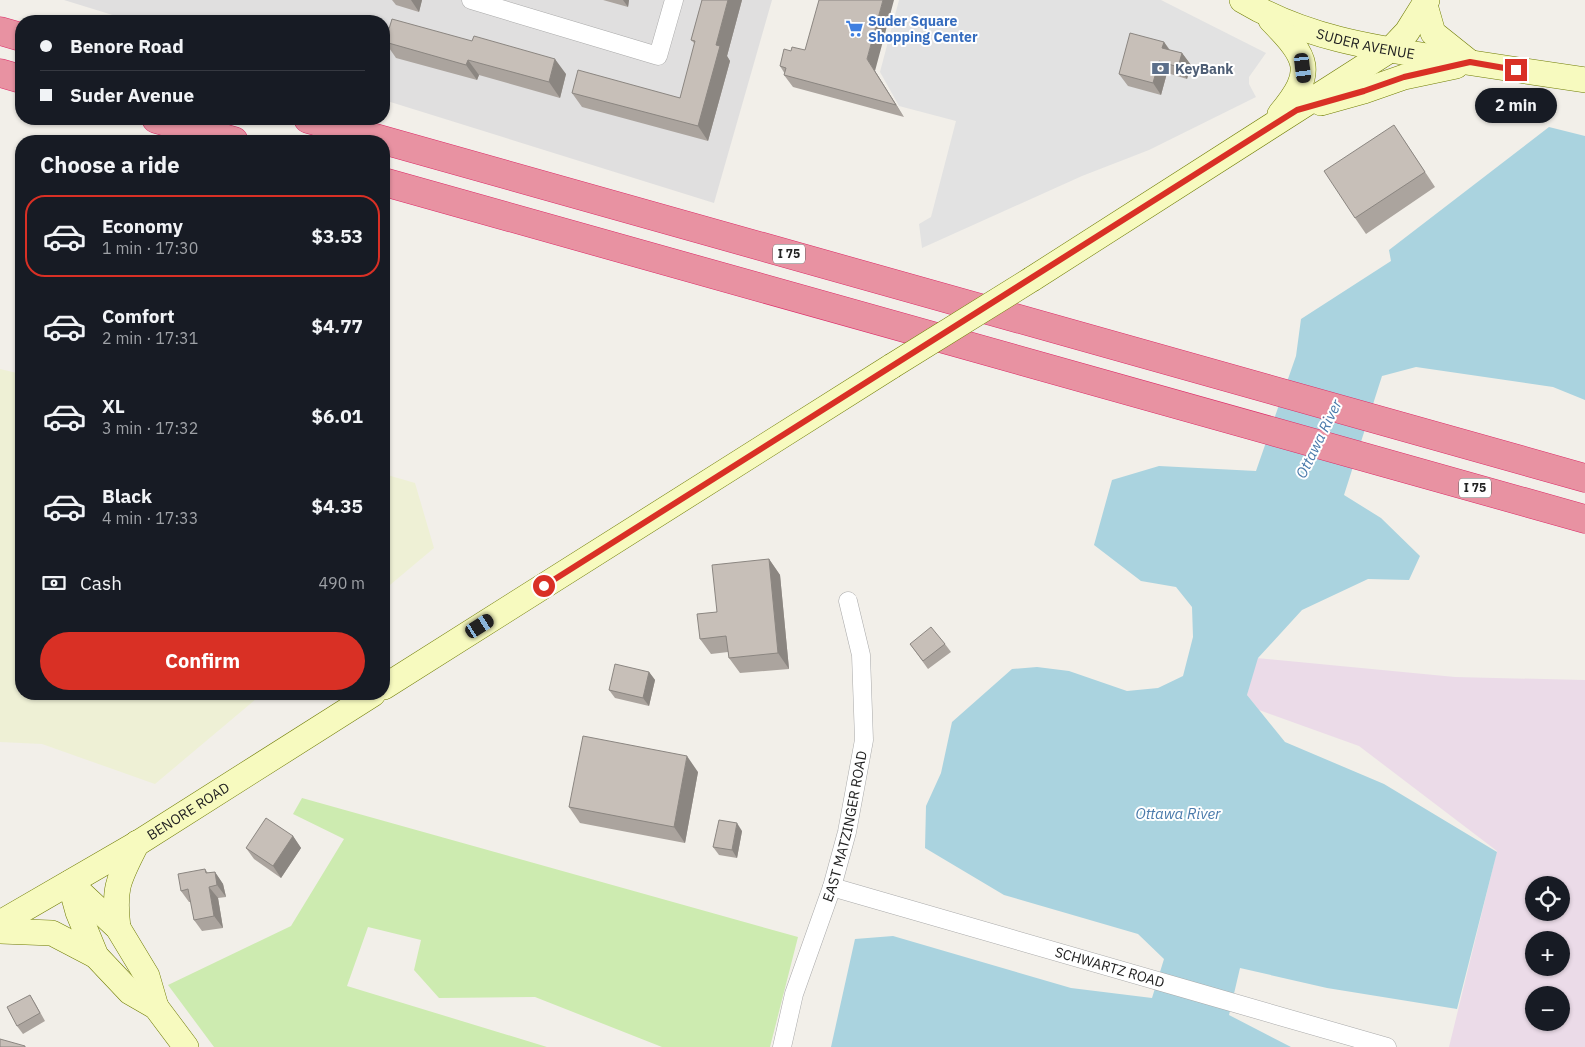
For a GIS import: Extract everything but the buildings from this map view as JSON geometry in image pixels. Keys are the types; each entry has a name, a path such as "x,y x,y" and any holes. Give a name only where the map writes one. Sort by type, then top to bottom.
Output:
{"highway":[{"path":"0,31 15,35"},
{"path":"0,73 15,77"},
{"path":"177,125 213,135"},
{"name":"I 75","path":"329,125 365,135"},
{"name":"I 75","path":"390,142 1585,478"},
{"name":"I 75","path":"390,184 1585,519"}],"main road":[{"name":"SUDER AVENUE","path":"1242,0 1264,13 1302,29 1343,42 1585,80"},
{"path":"390,683 1032,279 1390,50 1407,32 1426,3"},
{"path":"1426,3 1433,33 1470,62"},
{"path":"1264,13 1293,43 1302,58 1304,79 1296,95 1270,126"},
{"path":"1297,110 1364,91 1404,77 1470,62"},
{"name":"BENORE ROAD","path":"0,923 138,843 364,700"},
{"path":"118,928 115,903 118,881 138,843"},
{"path":"70,883 118,928 147,976 156,1007 186,1047"},
{"path":"70,883 78,912 96,956"},
{"path":"0,931 52,933 96,956 130,992 156,1007"}],"street":[{"path":"471,0 658,56 674,0"},
{"name":"EAST MATZINGER ROAD","path":"782,1047 794,994 832,887 847,832 864,740 860,655 848,601"},
{"name":"SCHWARTZ ROAD","path":"832,887 1387,1047"}],"shaded area":[{"path":"64,0 772,0 714,203 390,102 390,15 113,15"},
{"path":"899,0 1161,0 1266,53 1249,77 1249,84 1256,97 1149,150 1082,176 922,248 919,224 931,217 956,121 899,106 880,72"},
{"path":"1257,658 1455,677 1585,680 1585,1047 1449,1047 1497,851 1359,746 1259,710 1247,695"}],"green space":[{"path":"0,369 15,373 15,700 255,700 155,784 42,744 0,742"},
{"path":"390,476 415,483 434,548 390,585"},
{"path":"302,798 798,937 770,1047 662,1047 535,997 439,998 414,970 421,940 368,927 347,986 547,1047 214,1047 168,985 291,926 344,839 293,814"}],"water":[{"name":"Ottawa River","path":"1549,127 1585,136 1585,400 1553,387 1416,367 1382,376 1344,495 1381,518 1420,556 1409,580 1368,579 1302,610 1258,658 1247,695 1285,742 1384,784 1497,852 1457,1009 1327,988 1240,968 1229,1015 1291,1047 831,1047 855,939 893,936 1071,988 1152,998 1164,959 1138,934 1004,895 925,848 926,806 941,773 952,722 1012,669 1037,667 1069,671 1127,691 1158,688 1183,676 1193,637 1192,607 1176,587 1141,581 1094,545 1112,480 1159,466 1256,471 1296,356 1301,319 1391,261 1389,250"}],"place":[{"name":"Suder Square Shopping Center","path":"854,29"},
{"name":"KeyBank","path":"1161,69"}],"route":[{"path":"544,586 1297,110 1364,91 1404,77 1470,62 1516,70"}]}
